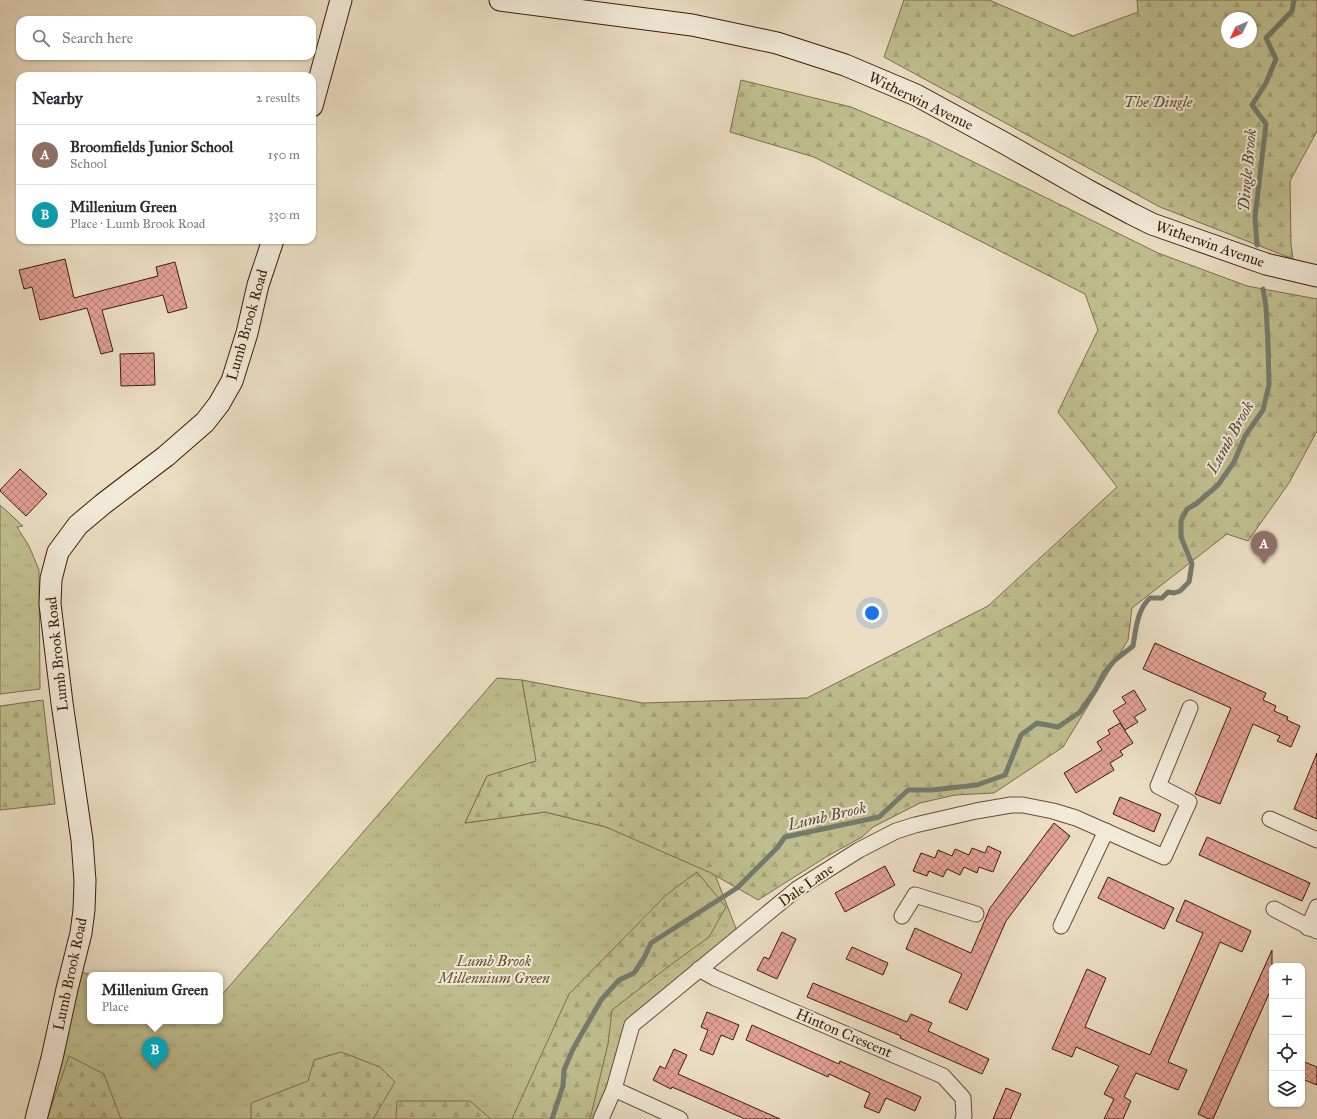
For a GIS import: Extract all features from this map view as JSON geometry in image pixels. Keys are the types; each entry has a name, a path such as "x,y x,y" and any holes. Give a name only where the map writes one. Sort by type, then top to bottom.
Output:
{"street":[{"path":"316,91 341,0"},
{"name":"Witherwin Avenue","path":"500,0 692,25 777,43 845,65 916,95 1087,190 1152,224 1266,264 1317,276"},
{"name":"Lumb Brook Road","path":"36,1119 81,933 84,910 85,881 82,840 62,703 50,604 51,579 58,552 78,525 166,456 205,422 219,404 232,381 248,333 258,285 271,244"},
{"name":"Dale Lane","path":"601,1119 614,1089 632,1025 797,889 859,850 896,831 943,818 1011,805 1023,805 1053,811 1076,818 1164,857 1189,802 1158,786 1190,708"},
{"path":"1270,819 1317,840"},
{"path":"1061,926 1106,831"},
{"path":"902,916 915,895 976,914"},
{"path":"1274,909 1312,930 1317,907"},
{"name":"Hinton Crescent","path":"699,969 715,978 943,1076 963,1098 963,1119"},
{"path":"614,1089 680,1119"}],"green space":[{"name":"The Dingle","path":"904,0 989,0 1073,36 1138,12 1137,0 1317,0 1317,131 1290,181 1291,244 1293,259 1160,207 884,57"},
{"path":"741,80 851,107 925,138 1158,253 1247,286 1317,299 1317,431 1289,483 1248,541 1227,534 1132,608 1128,640 1063,747 994,793 955,795 920,803 873,827 862,837 826,857 758,900 711,873 606,827 545,812 465,823 487,776 536,761 522,680 643,703 807,698 988,606 1117,487 1058,412 1098,330 1085,294 814,157 730,132"},
{"path":"0,505 23,526 17,527 29,546 39,570 40,689 0,694"},
{"name":"Lumb Brook Millennium Green","path":"497,678 522,680 537,761 487,776 465,823 545,812 606,827 714,872 739,936 632,1025 593,1119 36,1119 72,969 87,974 87,1024 223,1024 223,994"},
{"path":"43,700 55,804 0,810 0,706"},
{"path":"697,872 726,907 709,937 612,1010 608,1044 590,1119 512,1119 569,994 666,895"},
{"path":"341,1052 380,1067 395,1082 373,1119 251,1119 251,1103 308,1081 314,1060"},
{"path":"69,1056 104,1074 121,1119 47,1119"},
{"path":"397,1101 470,1101 491,1119 396,1119"}],"building":[{"path":"65,259 74,298 158,276 156,267 175,262 187,308 168,313 163,295 102,310 113,351 101,354 87,308 40,320 32,287 24,289 19,270"},
{"path":"154,353 155,385 121,386 120,354"},
{"path":"20,469 47,494 26,516 0,491"},
{"path":"1155,643 1266,693 1263,700 1276,706 1274,711 1288,717 1287,720 1300,726 1291,747 1277,741 1280,736 1253,724 1220,804 1195,794 1231,708 1143,669"},
{"path":"1134,690 1146,710 1134,717 1138,722 1125,730 1113,711 1126,703 1122,697"},
{"path":"1120,723 1133,743 1120,751 1123,755 1110,763 1114,770 1076,793 1064,773 1102,750 1097,742 1110,734 1108,730"},
{"path":"1317,753 1317,819 1294,809"},
{"path":"1120,797 1161,814 1154,832 1113,814"},
{"path":"1054,823 1070,836 1006,921 967,1010 949,1002 962,974 906,949 915,928 971,953 990,908"},
{"path":"1207,837 1310,883 1302,901 1199,855"},
{"path":"988,846 1001,852 993,872 979,867 977,873 964,867 960,875 947,869 943,877 929,871 927,876 913,871 921,853 935,858 938,850 952,856 955,849 969,855 972,848 985,853"},
{"path":"885,866 895,885 845,912 835,893"},
{"path":"1108,877 1174,908 1164,929 1098,898"},
{"path":"1185,900 1251,931 1242,952 1220,942 1168,1062 1187,1070 1178,1090 1136,1073 1124,1097 1131,1101 1123,1119 1104,1119 1114,1099 1104,1094 1119,1066 1076,1047 1072,1057 1052,1049 1087,969 1106,978 1085,1027 1150,1055 1203,933 1176,921"},
{"path":"782,932 796,939 777,979 757,970 764,957 769,959"},
{"path":"852,947 888,963 883,975 846,959"},
{"path":"1272,950 1272,963 1269,963 1269,994 1213,1119 1209,1119 1198,1114"},
{"path":"813,983 907,1022 911,1014 932,1023 928,1031 989,1059 982,1074 900,1038 901,1036 807,997"},
{"path":"707,1012 739,1025 733,1040 721,1035 713,1055 700,1050 708,1030 701,1027"},
{"path":"752,1025 839,1064 840,1061 921,1097 915,1111 886,1098 879,1113 864,1107 870,1093 829,1074 828,1077 746,1040"},
{"path":"674,1049 687,1055 678,1074 780,1119 745,1119 672,1087 671,1089 653,1080 660,1066 665,1069"},
{"path":"1305,1062 1317,1067 1317,1085 1305,1080"},
{"path":"1006,1088 1021,1094 1010,1119 993,1119"}],"waterway":[{"name":"Dingle Brook","path":"1257,245 1255,217 1266,124 1252,105 1266,83 1276,59 1266,38 1292,11 1294,0"},
{"name":"Lumb Brook","path":"552,1119 563,1086 564,1070 573,1049 601,1000 619,980 634,973 644,958 651,943 737,888 777,848 785,837 879,817 908,790 932,790 977,785 1005,775 1021,735 1037,723 1058,727 1080,712 1096,689 1104,673 1115,660 1133,646 1136,627 1142,608 1150,598 1162,598 1168,592 1174,593 1180,591 1189,582 1192,564 1181,537 1181,521 1187,509 1196,504 1218,485 1234,462 1245,436 1263,410 1269,385 1266,307 1263,289"}],"place":[{"name":"Broomfields Junior School","path":"1264,564"},
{"name":"Millenium Green","path":"155,1070"}]}
